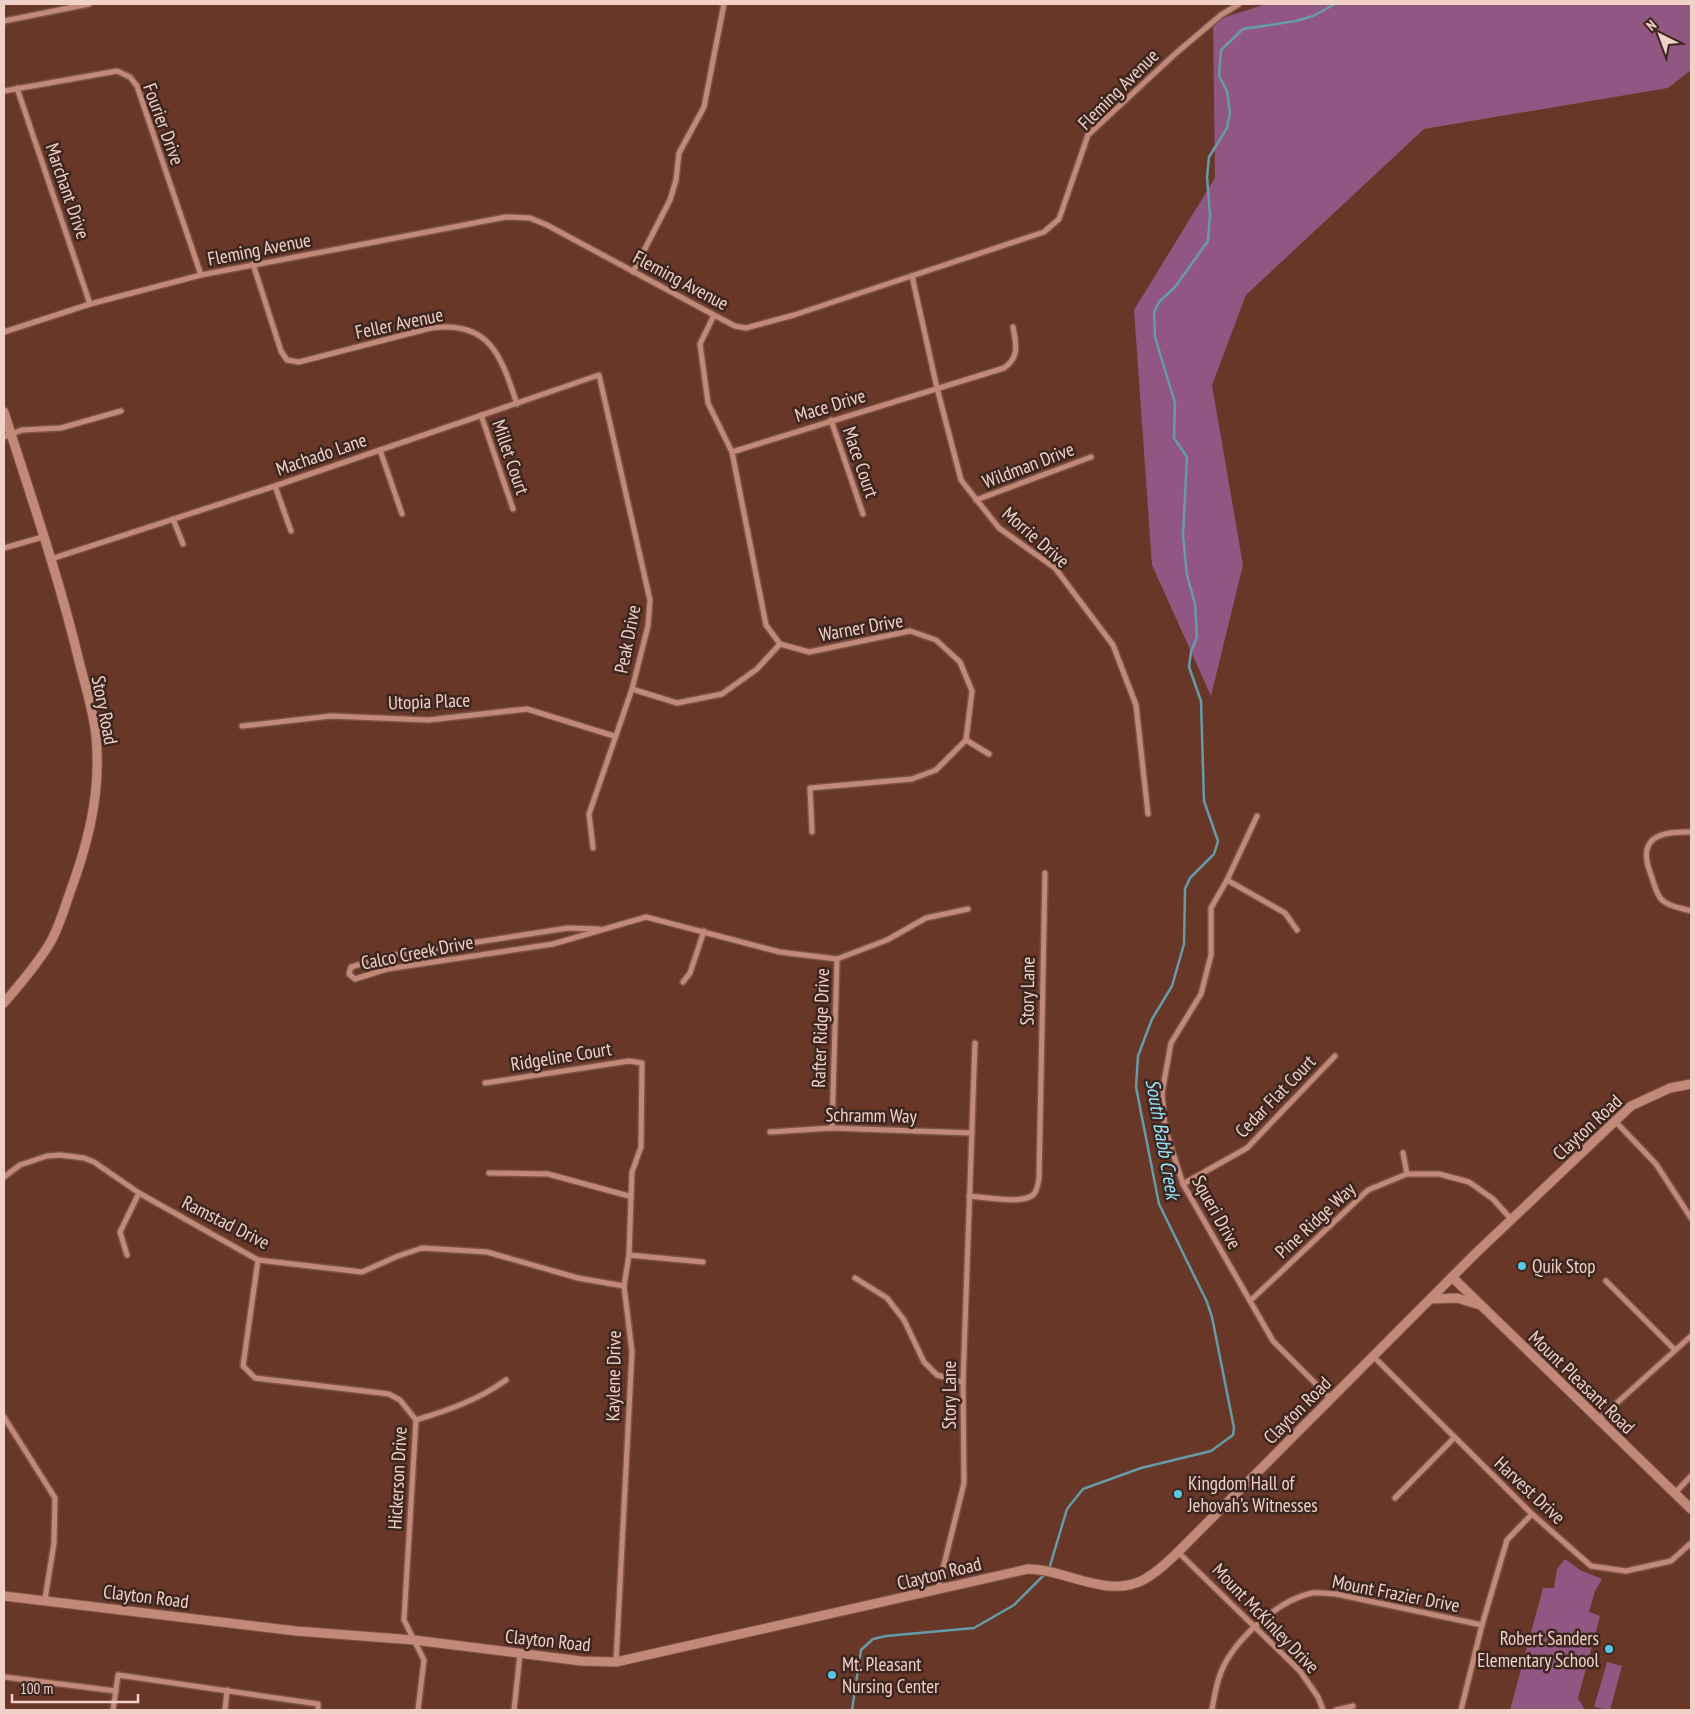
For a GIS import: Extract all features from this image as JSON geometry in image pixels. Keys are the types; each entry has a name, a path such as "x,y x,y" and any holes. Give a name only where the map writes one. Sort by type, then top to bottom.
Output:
{"street":[{"path":"4,21 89,4"},
{"path":"633,272 670,200 676,180 678,154 704,106 724,4"},
{"name":"Fleming Avenue","path":"4,332 90,304 253,264 506,217 530,218 547,225 714,316 735,326 746,328 1044,232 1059,219 1088,135 1175,54 1221,15 1239,4"},
{"name":"Fourier Drive","path":"4,91 117,71 130,77 137,86 201,276"},
{"name":"Marchant Drive","path":"17,88 90,304"},
{"name":"Feller Avenue","path":"253,264 280,351 287,360 299,362 431,328 451,325 470,329 486,340 497,352 517,404"},
{"name":"Morrie Drive","path":"912,276 960,480 999,528 1055,568 1113,645 1136,705 1148,814"},
{"path":"632,689 677,703 722,694 757,669 780,644 766,626 732,452 708,403 700,344 714,316"},
{"name":"Mace Drive","path":"732,452 1004,368 1013,361 1017,348 1013,327"},
{"name":"Machado Lane","path":"51,559 275,486 517,404 599,374"},
{"name":"Peak Drive","path":"593,848 588,814 632,689 648,626 650,600 599,374"},
{"path":"7,436 22,430 61,428 121,411"},
{"name":"Story Road","path":"4,412 7,436 51,559 68,614 94,723 98,755 95,794 84,854 57,927 35,965 4,1003"},
{"name":"Millet Court","path":"482,415 513,509"},
{"name":"Mace Court","path":"831,420 863,514"},
{"path":"380,450 402,514"},
{"name":"Wildman Drive","path":"976,500 1091,457"},
{"path":"275,486 291,531"},
{"path":"174,519 183,544"},
{"path":"4,548 43,537"},
{"name":"Warner Drive","path":"780,644 809,652 910,631 936,640 960,662 972,691 966,740"},
{"name":"Utopia Place","path":"242,726 331,716 428,720 526,709 614,736"},
{"path":"812,832 810,788 912,779 936,770 966,740 988,754"},
{"name":"Squeri Drive","path":"1257,816 1227,880 1211,908 1211,955 1201,994 1171,1043 1162,1093 1165,1128 1182,1184 1273,1341 1331,1399"},
{"path":"1691,832 1668,831 1650,843 1646,852 1648,868 1662,900 1670,905 1691,911"},
{"name":"Story Lane","path":"969,1196 1018,1200 1029,1197 1036,1189 1039,1179 1045,872"},
{"path":"1227,880 1286,913 1297,930"},
{"name":"Calco Creek Drive","path":"599,929 568,928 388,956 351,967 349,974 355,979 387,969 553,944 599,929 646,917 780,952 837,959 887,940 926,918 968,909"},
{"path":"683,982 690,973 704,931"},
{"name":"Rafter Ridge Drive","path":"832,1128 837,959"},
{"name":"Story Lane","path":"938,1590 964,1483 963,1382 975,1043"},
{"name":"Cedar Flat Court","path":"1182,1184 1247,1148 1336,1056"},
{"name":"Ridgeline Court","path":"485,1083 628,1061 642,1063"},
{"name":"Kaylene Drive","path":"616,1662 632,1352 624,1286 629,1255 632,1172 641,1147 642,1063"},
{"name":"Clayton Road","path":"4,1596 45,1599 296,1631 414,1640 520,1654 616,1662 1008,1573 1039,1569 1101,1584 1127,1586 1144,1580 1178,1552 1452,1277 1631,1106 1645,1098 1691,1084"},
{"path":"1615,1122 1656,1164 1691,1218"},
{"name":"Schramm Way","path":"770,1132 832,1128 972,1133"},
{"path":"1403,1153 1407,1174"},
{"name":"Ramstad Drive","path":"4,1177 20,1165 33,1159 60,1155 75,1156 94,1162 139,1193 258,1260 362,1272 422,1248 487,1252 578,1278 624,1286"},
{"path":"489,1173 548,1174 630,1196"},
{"name":"Pine Ridge Way","path":"1250,1301 1368,1190 1407,1174 1439,1174 1469,1182 1493,1199 1512,1220"},
{"path":"127,1255 120,1232 139,1193"},
{"path":"629,1255 703,1262"},
{"name":"Hickerson Drive","path":"258,1260 243,1366 255,1378 389,1394 400,1400 416,1420 404,1620 424,1660 418,1710"},
{"name":"Mount Pleasant Road","path":"1452,1277 1691,1508"},
{"path":"855,1278 887,1298 904,1320 924,1362 937,1376 963,1382"},
{"path":"1606,1281 1676,1350"},
{"path":"1431,1299 1457,1298 1482,1305"},
{"path":"1598,1420 1691,1336"},
{"name":"Harvest Drive","path":"1374,1357 1532,1514 1591,1566 1626,1571 1672,1561 1691,1543"},
{"path":"416,1420 452,1410 478,1398 506,1380"},
{"path":"4,1417 55,1498 54,1543 45,1599"},
{"path":"1395,1498 1454,1438"},
{"path":"1675,1493 1691,1476"},
{"path":"1461,1710 1482,1625 1508,1540 1532,1514"},
{"name":"Mount McKinley Drive","path":"1178,1552 1300,1671 1318,1697 1323,1710"},
{"name":"Mount Frazier Drive","path":"1212,1710 1222,1671 1233,1652 1255,1628 1281,1606 1297,1598 1314,1593 1336,1594 1482,1625"},
{"path":"514,1710 520,1654"},
{"path":"113,1710 118,1675 228,1690 318,1707"},
{"path":"4,1677 116,1691"},
{"path":"225,1710 228,1690"},
{"path":"1336,1710 1352,1706"}],"shaded area":[{"path":"1266,4 1691,4 1691,70 1668,88 1424,129 1246,295 1212,385 1243,565 1211,696 1152,565 1134,310 1215,178 1213,21"},
{"path":"1565,1559 1580,1570 1602,1579 1595,1591 1589,1612 1600,1616 1578,1698 1585,1710 1510,1710 1543,1588 1554,1588 1557,1569"},
{"path":"1607,1662 1622,1666 1610,1710 1594,1707"}],"waterway":[{"name":"South Babb Creek","path":"1049,1569 1067,1509 1083,1489 1141,1468 1211,1451 1233,1435 1234,1428 1212,1317 1207,1302 1159,1204 1136,1087 1138,1056 1152,1019 1172,986 1184,944 1185,889 1190,878 1214,854 1218,841 1204,801 1201,701 1189,667 1191,652 1197,637 1195,604 1187,575 1183,535 1187,457 1174,438 1175,403 1155,337 1154,312 1159,302 1175,287 1208,241 1210,215 1207,177 1209,157 1227,128 1230,113 1227,91 1219,76 1221,50 1243,29 1296,21 1313,16 1335,4"},
{"name":"South Babb Creek","path":"852,1710 861,1650 873,1639 886,1636 974,1628 1014,1605 1046,1573"}],"place":[{"name":"Quik Stop","path":"1522,1266"},
{"name":"Kingdom Hall of Jehovah’s Witnesses","path":"1178,1494"},
{"name":"Robert Sanders Elementary School","path":"1609,1649"},
{"name":"Mt. Pleasant Nursing Center","path":"832,1675"}]}
